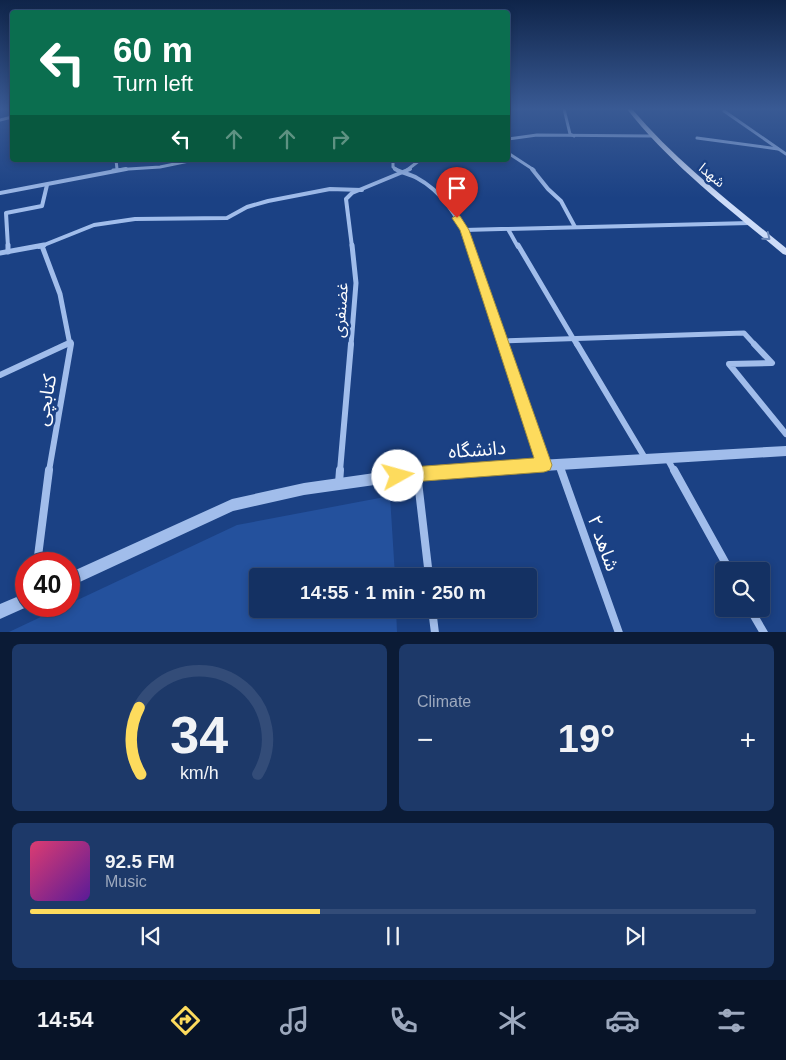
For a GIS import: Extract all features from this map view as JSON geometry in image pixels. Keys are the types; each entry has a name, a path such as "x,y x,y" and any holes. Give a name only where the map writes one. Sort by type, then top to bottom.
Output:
{"main road":[{"name":"شهدا","path":"654,138 697,179 786,252"}],"street":[{"path":"701,138 778,149"},
{"path":"763,138 786,154"},
{"path":"510,154 533,169 560,201 576,227"},
{"path":"116,162 116,169"},
{"path":"0,193 47,185 116,169 160,167 184,162"},
{"path":"392,162 393,167 402,173 416,177 429,186 449,206 464,230 544,465"},
{"name":"غضنفری","path":"339,484 356,283 346,199 352,194 402,173 418,162"},
{"path":"8,252 6,213 42,206 47,185"},
{"path":"0,253 42,246 94,225 135,219 227,218 247,207 268,201 330,189 362,190"},
{"path":"464,230 751,223"},
{"path":"508,229 645,459"},
{"name":"کتابچی","path":"39,552 53,441 70,342 60,294 42,246"},
{"path":"502,341 744,333 772,363 729,364 786,434"},
{"path":"0,376 70,342"},
{"name":"دانشگاه","path":"80,575 232,505 304,489 417,473 786,451"},
{"path":"666,458 725,562"},
{"name":"شاهد ۲","path":"559,464 619,632"},
{"path":"417,473 427,568"},
{"path":"0,612 15,605"},
{"path":"755,617 764,632"},
{"path":"433,618 435,632"}],"shaded area":[{"path":"390,496 394,568 249,568 249,618 396,618 397,632 9,632 41,617 80,617 80,599 237,525"}],"route":[{"path":"398,476 417,473 544,465 464,230 457,218"}]}
